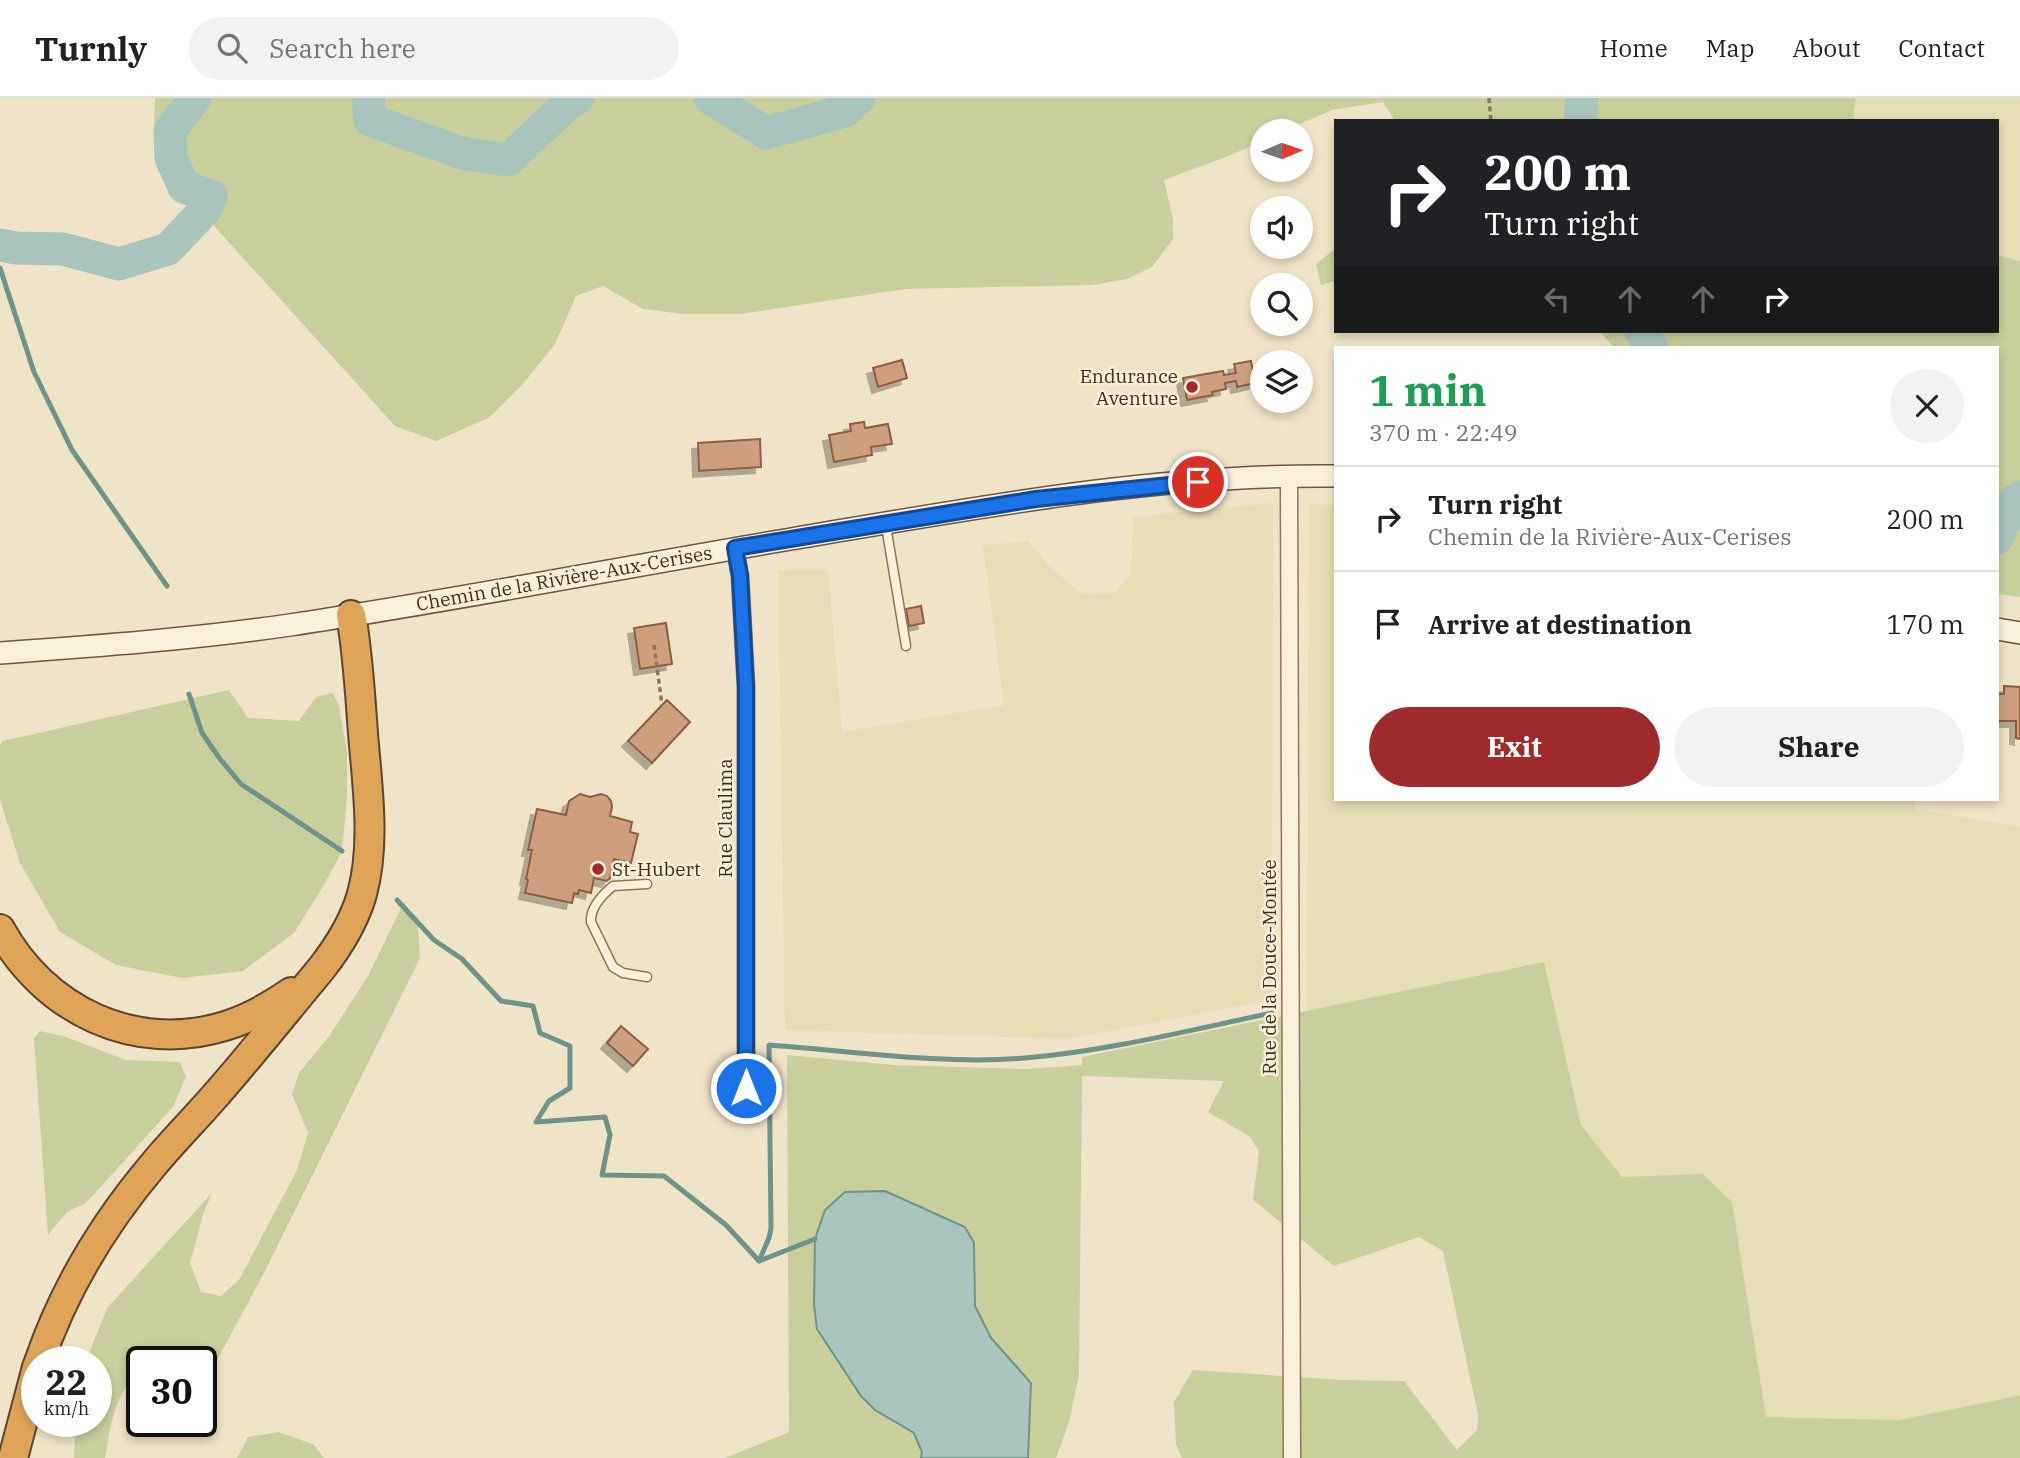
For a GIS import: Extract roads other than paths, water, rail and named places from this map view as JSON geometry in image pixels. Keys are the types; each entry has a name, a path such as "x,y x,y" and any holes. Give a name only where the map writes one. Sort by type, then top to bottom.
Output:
{"highway":[{"path":"45,1346 70,1287 121,1206 321,969 345,934 358,908 368,862 367,787 351,615"},
{"path":"0,929 27,970 60,999 99,1021 144,1032 186,1033 227,1026 277,1002 321,969"},
{"path":"13,1458 21,1428"}],"main road":[{"name":"Chemin de la Rivière-Aux-Cerises","path":"1,653 188,638 351,615 735,548 1050,497 1221,480 1334,476"},
{"path":"1999,629 2020,633"}],"street":[{"name":"Rue de la Douce-Montée","path":"1289,476 1292,1458"},
{"name":"Rue Claulima","path":"735,548 740,576 746,677 746,1088"}],"lane":[{"path":"886,523 906,646"},
{"path":"647,884 613,886 597,902 591,922 613,967 647,977"}],"water":[{"path":"885,1191 965,1227 974,1243 975,1306 991,1338 1031,1383 1028,1458 921,1458 922,1452 914,1433 875,1410 861,1396 817,1329 814,1305 815,1239 825,1210 845,1192"}],"waterway":[{"path":"0,245 63,249 119,264 168,249 205,210 211,196 184,187 171,158 170,131 195,98"},
{"path":"368,98 370,120 462,153 508,160 572,100 578,98"},
{"path":"710,98 766,133 845,111 859,98"},
{"path":"1580,119 1582,98"},
{"path":"0,268 34,372 72,450 167,586"},
{"path":"1642,333 1651,346"},
{"path":"1999,534 2013,503 2020,497"},
{"path":"189,694 202,733 241,784 342,851"},
{"path":"397,900 434,940 462,959 501,1001 533,1006 540,1033 570,1046 570,1088 549,1101 536,1122 605,1117 610,1135 602,1175 664,1176 726,1225 759,1261 815,1239"},
{"path":"759,1261 771,1228 769,1045 930,1059 994,1060 1056,1055 1118,1045 1272,1013"}],"place":[{"name":"Endurance Aventure","path":"1192,387"},
{"name":"St-Hubert","path":"598,869"}]}
